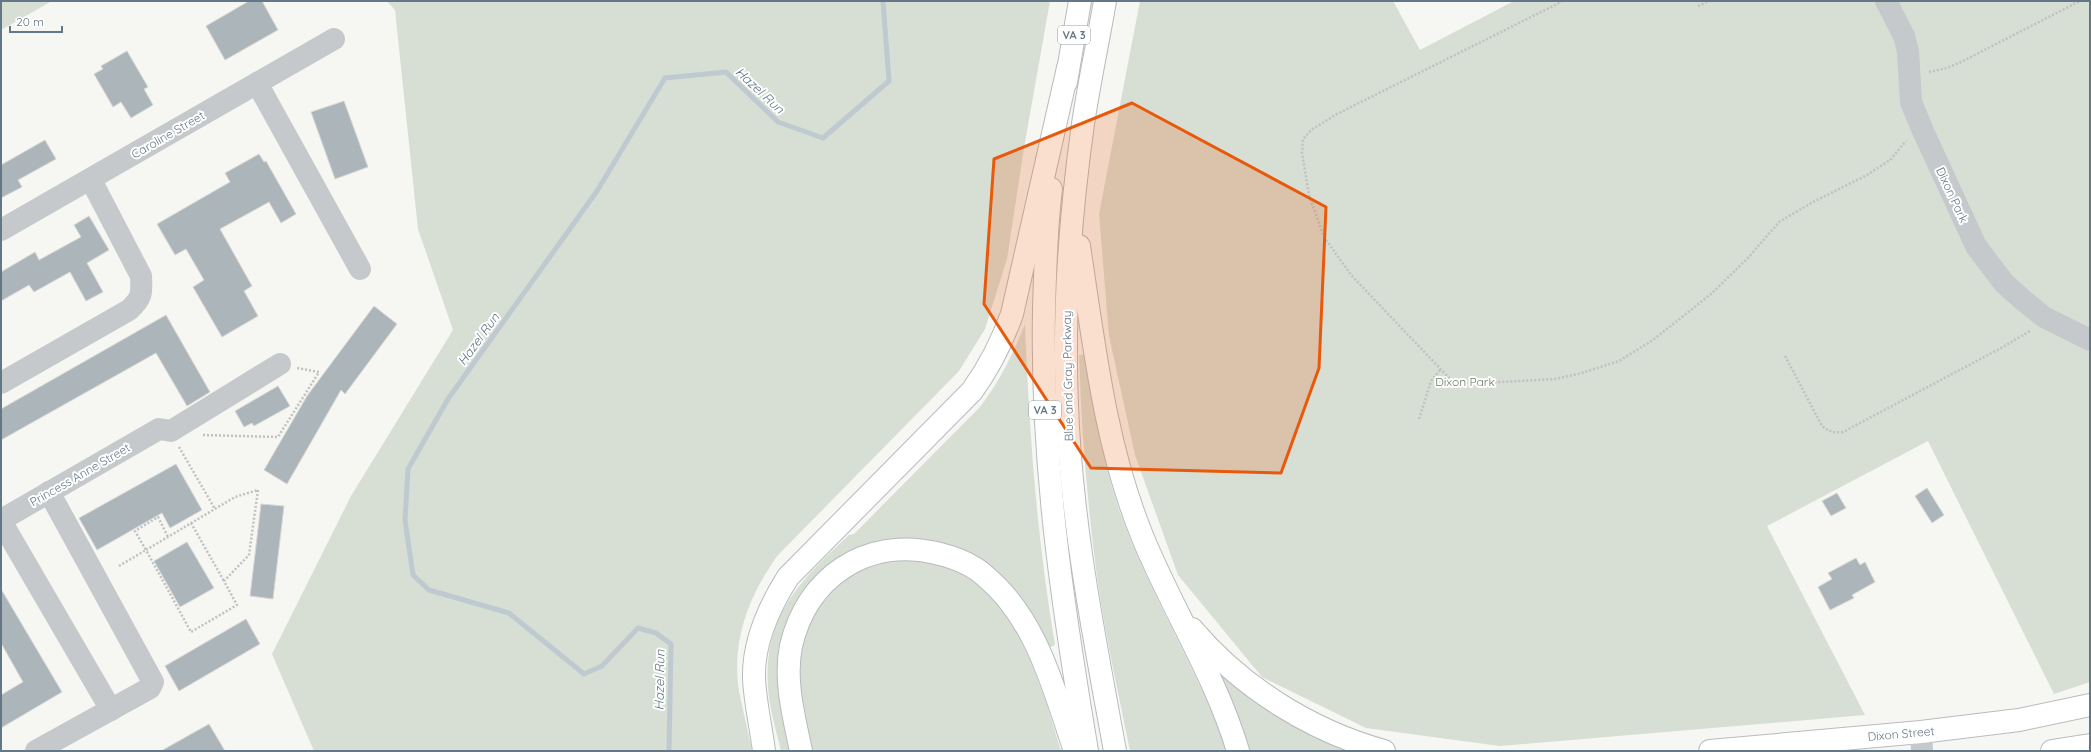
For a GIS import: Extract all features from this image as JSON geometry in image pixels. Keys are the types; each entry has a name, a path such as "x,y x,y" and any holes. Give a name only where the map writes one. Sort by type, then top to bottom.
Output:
{"main road":[{"name":"Blue and Gray Parkway","path":"1080,1 1068,68 1050,194 1045,273 1043,352 1045,432 1059,574 1087,751"},
{"name":"Blue and Gray Parkway","path":"1105,1 1083,123 1073,204 1069,253 1066,404 1070,469 1082,572 1115,751"},
{"path":"764,751 754,677 757,646 765,620 776,596 788,577 962,402 987,370 1002,343 1012,314 1068,68"},
{"path":"1073,204 1101,385 1113,441 1131,505 1143,539 1222,711 1238,751"},
{"path":"801,751 790,692 789,667 791,647 798,623 808,603 821,586 838,571 857,560 877,552 900,549 924,551 947,556 968,565 984,575 998,588 1014,607 1031,633 1044,662 1075,751"},
{"path":"1176,611 1221,659 1252,685 1286,708 1343,737 1384,751"},
{"name":"Dixon Street","path":"1710,751 1922,742 2090,705"},
{"path":"2052,751 2090,745"}],"street":[{"name":"Dixon Park","path":"1886,1 1904,36 1908,51 1911,102 1976,246 1986,262 2019,297 2044,317 2090,340"},
{"name":"Caroline Street","path":"1,230 91,180 334,39"},
{"path":"257,83 360,268"},
{"path":"1,384 129,310 138,302 142,294 141,276 91,180"},
{"name":"Princess Anne Street","path":"1,520 159,429 171,431 280,364"},
{"path":"36,751 150,688 153,682 49,492"},
{"path":"1,520 110,710"}],"path":[{"path":"1563,1 1336,114 1311,130 1303,138 1302,153 1309,195 1324,237 1351,274 1432,358 1440,370 1452,381 1465,383 1530,381 1582,373 1619,361 1653,340 1711,294 1747,259 1779,222 1813,202 1867,175 1890,160 1909,137 1923,131"},
{"path":"1698,6 1709,1"},
{"path":"1927,72 1954,65 2080,1"},
{"path":"1785,356 1822,426 1830,432 1843,432 2003,347 2037,326 2044,317"},
{"path":"201,435 278,437 319,372 280,364"},
{"path":"1419,419 1431,381 1440,370"},
{"path":"184,444 178,446 215,509"},
{"path":"119,566 235,497 258,490 249,555 224,581"},
{"path":"168,537 158,517 135,531 191,632 237,605 191,523"}],"highlighted area":[{"path":"1132,103 1326,207 1319,368 1281,473 1091,468 984,304 994,159"}],"green space":[{"path":"1,1 52,1 1,30"},
{"path":"387,1 1050,1 1025,142 1007,259 985,329 959,371 778,555 759,586 751,602 740,637 737,672 739,691 752,751 314,751 272,654 351,496 453,330 418,229 395,10"},
{"name":"Dixon Park","path":"1140,1 1393,1 1420,50 1514,1 2090,1 2090,682 2054,694 1928,441 1767,526 1865,715 1500,746 1366,728 1262,677 1178,575 1135,455 1109,336 1099,214"},
{"path":"1025,324 1035,485 1043,565 1055,645 1046,649 991,571 869,547 780,650 778,676 779,688 791,751 781,751 770,702 768,686 768,661 772,639 779,619 789,600 801,583 816,567 849,535 854,534 980,407 1006,367"},
{"path":"1086,354 1102,444 1112,488 1119,510 1151,586 1204,695 1228,751 1130,751 1103,615 1087,489 1079,355"},
{"path":"880,557 954,564 992,595 1014,626 1031,662 1046,702 1061,751 812,751 798,685 800,655 804,637 821,605 833,591 863,567"},
{"path":"1204,655 1300,728 1350,751 1245,751"}],"building":[{"path":"249,1 262,1 278,30 225,60 206,26"},
{"path":"127,51 148,87 144,89 153,105 131,118 121,102 113,107 94,74 103,69 101,66"},
{"path":"344,101 368,167 335,179 311,112"},
{"path":"45,140 56,159 18,180 22,187 1,198 1,165"},
{"path":"259,154 264,162 266,161 296,214 281,223 269,202 220,229 252,286 244,291 258,316 222,337 193,287 204,280 186,249 175,255 157,224 230,182 225,173"},
{"path":"89,216 109,250 87,263 103,292 86,301 70,272 34,292 29,285 1,301 1,272 35,252 39,260 81,237 74,225"},
{"path":"374,306 397,324 345,394 341,390 287,484 264,470 307,396"},
{"path":"166,315 210,392 187,406 156,353 1,440 1,409"},
{"path":"278,386 290,406 254,426 252,423 244,427 235,411"},
{"path":"176,464 202,510 170,528 162,513 97,550 79,518"},
{"path":"1927,488 1944,515 1932,523 1915,496"},
{"path":"1837,493 1846,508 1831,516 1822,501"},
{"path":"261,504 284,506 273,599 250,596"},
{"path":"187,542 214,588 180,607 154,561"},
{"path":"1856,558 1860,565 1865,562 1875,582 1852,595 1854,598 1830,610 1818,587 1832,579 1828,573"},
{"path":"1,589 62,692 1,728 1,695 23,682 1,643"},
{"path":"246,619 260,644 179,691 165,666"},
{"path":"209,724 225,751 161,751"}],"waterway":[{"name":"Hazel Run","path":"669,751 671,644 656,633 638,628 602,666 584,674 509,613 429,590 413,575 405,520 408,469 448,399 597,191 665,78 726,72 778,122 823,138 889,81 883,1"}]}
